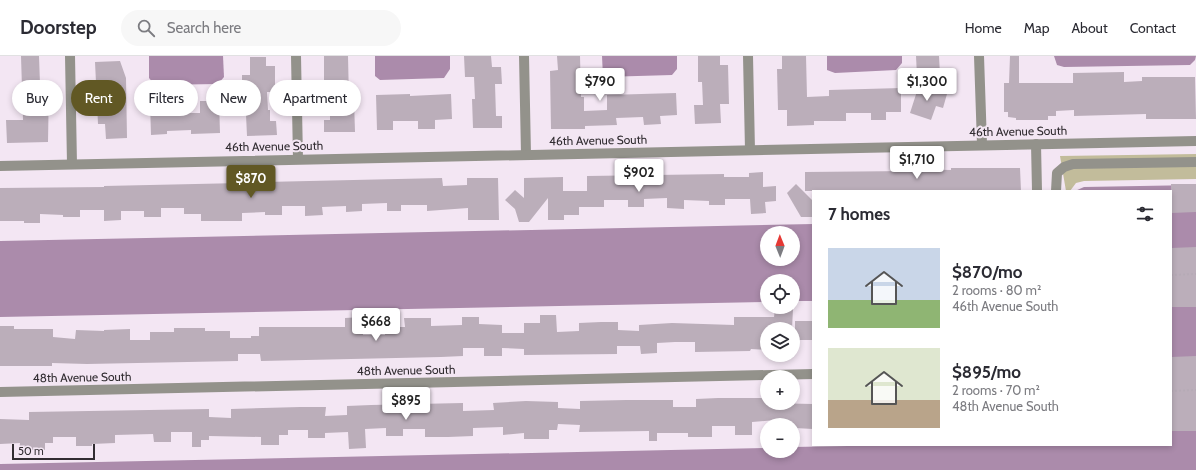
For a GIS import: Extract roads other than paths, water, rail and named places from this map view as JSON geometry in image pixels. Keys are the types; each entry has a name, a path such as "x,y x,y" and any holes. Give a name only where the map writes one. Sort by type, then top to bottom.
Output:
{"street":[{"path":"70,56 72,164"},
{"path":"296,56 298,159"},
{"path":"524,56 526,154"},
{"path":"748,56 750,150"},
{"path":"979,56 982,144"},
{"name":"46th Avenue South","path":"0,166 982,144 1196,141"},
{"path":"1036,144 1037,190"},
{"path":"1056,190 1057,173 1064,167 1073,164 1196,162"},
{"name":"48th Avenue South","path":"0,392 812,374"}]}
